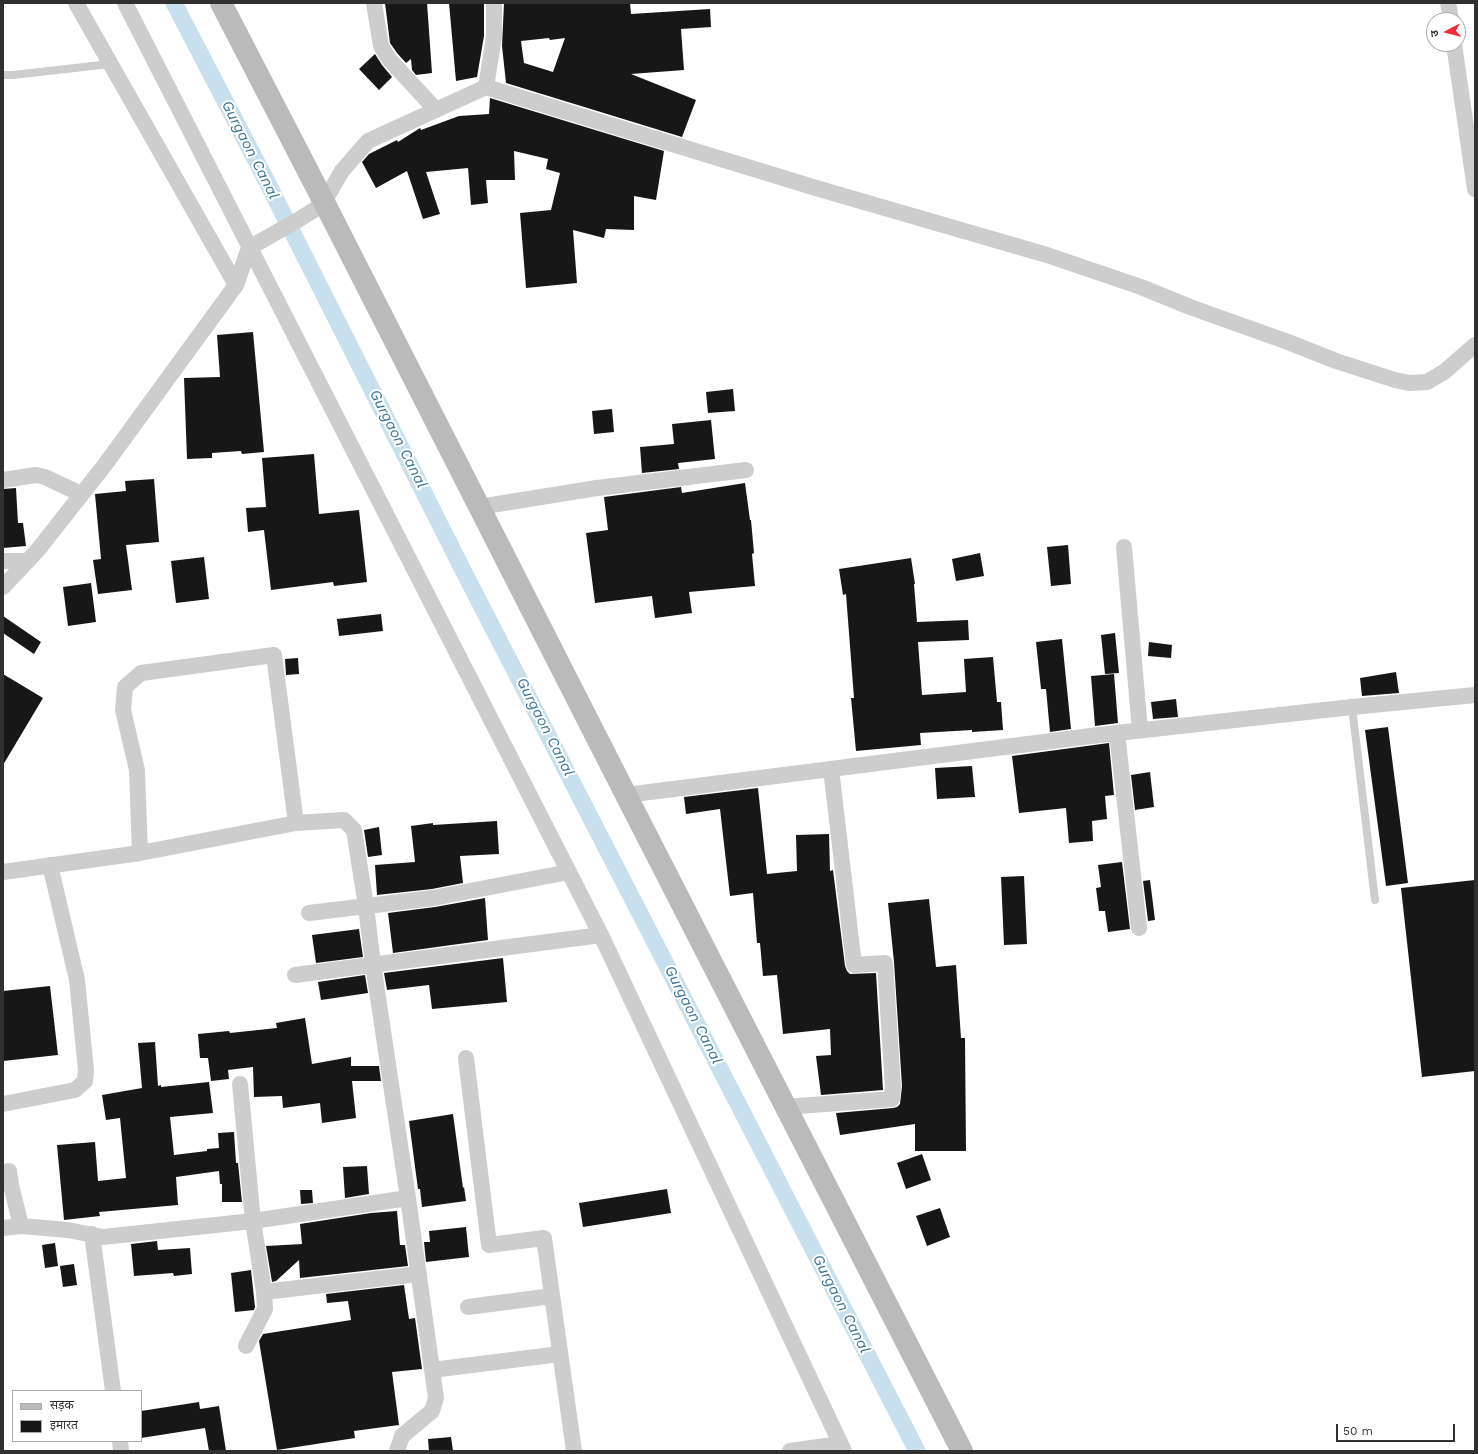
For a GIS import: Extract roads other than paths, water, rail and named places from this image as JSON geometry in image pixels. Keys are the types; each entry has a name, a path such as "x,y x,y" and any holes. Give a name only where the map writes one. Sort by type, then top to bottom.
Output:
{"street":[{"path":"76,3 236,285"},
{"path":"125,3 601,935 842,1447 790,1451"},
{"path":"221,3 962,1451"},
{"path":"374,3 381,46 389,59 436,110"},
{"path":"486,87 494,37 494,3"},
{"path":"1455,52 1475,189"},
{"path":"3,586 37,551 108,460 236,285 249,248 298,220 324,202 342,171 368,140 486,87 816,188 1047,255 1141,287 1190,307 1336,361 1395,380 1409,383 1427,382 1444,372 1475,345"},
{"path":"479,506 597,488 746,470"},
{"path":"3,480 36,476 45,477 81,494"},
{"path":"1124,547 1140,730"},
{"path":"3,561 27,561"},
{"path":"140,853 138,770 123,710 125,687 141,673 274,655 296,823"},
{"path":"626,795 1140,730 1475,695"},
{"path":"1117,733 1139,928"},
{"path":"785,1107 892,1099 893,1087 885,963 854,965 831,769"},
{"path":"3,872 140,853 296,823 344,820 354,830 436,1398 432,1412 402,1436 397,1451"},
{"path":"3,1104 75,1090 85,1081 86,1070 77,980 50,865"},
{"path":"309,913 433,898 569,872"},
{"path":"295,975 601,935"},
{"path":"466,1058 489,1245 544,1238 574,1451"},
{"path":"240,1084 253,1221 264,1292 265,1309 246,1346"},
{"path":"10,1171 11,1185 21,1226"},
{"path":"3,1228 21,1226 68,1230 103,1237 253,1221 408,1198"},
{"path":"92,1234 113,1390"},
{"path":"264,1292 419,1274"},
{"path":"468,1307 552,1296"},
{"path":"432,1370 560,1354"}],"lane":[{"path":"3,74 13,75 110,64"},
{"path":"1352,707 1375,900"}],"waterway":[{"name":"Gurgaon Canal","path":"174,3 265,178 468,580 917,1451"}]}
